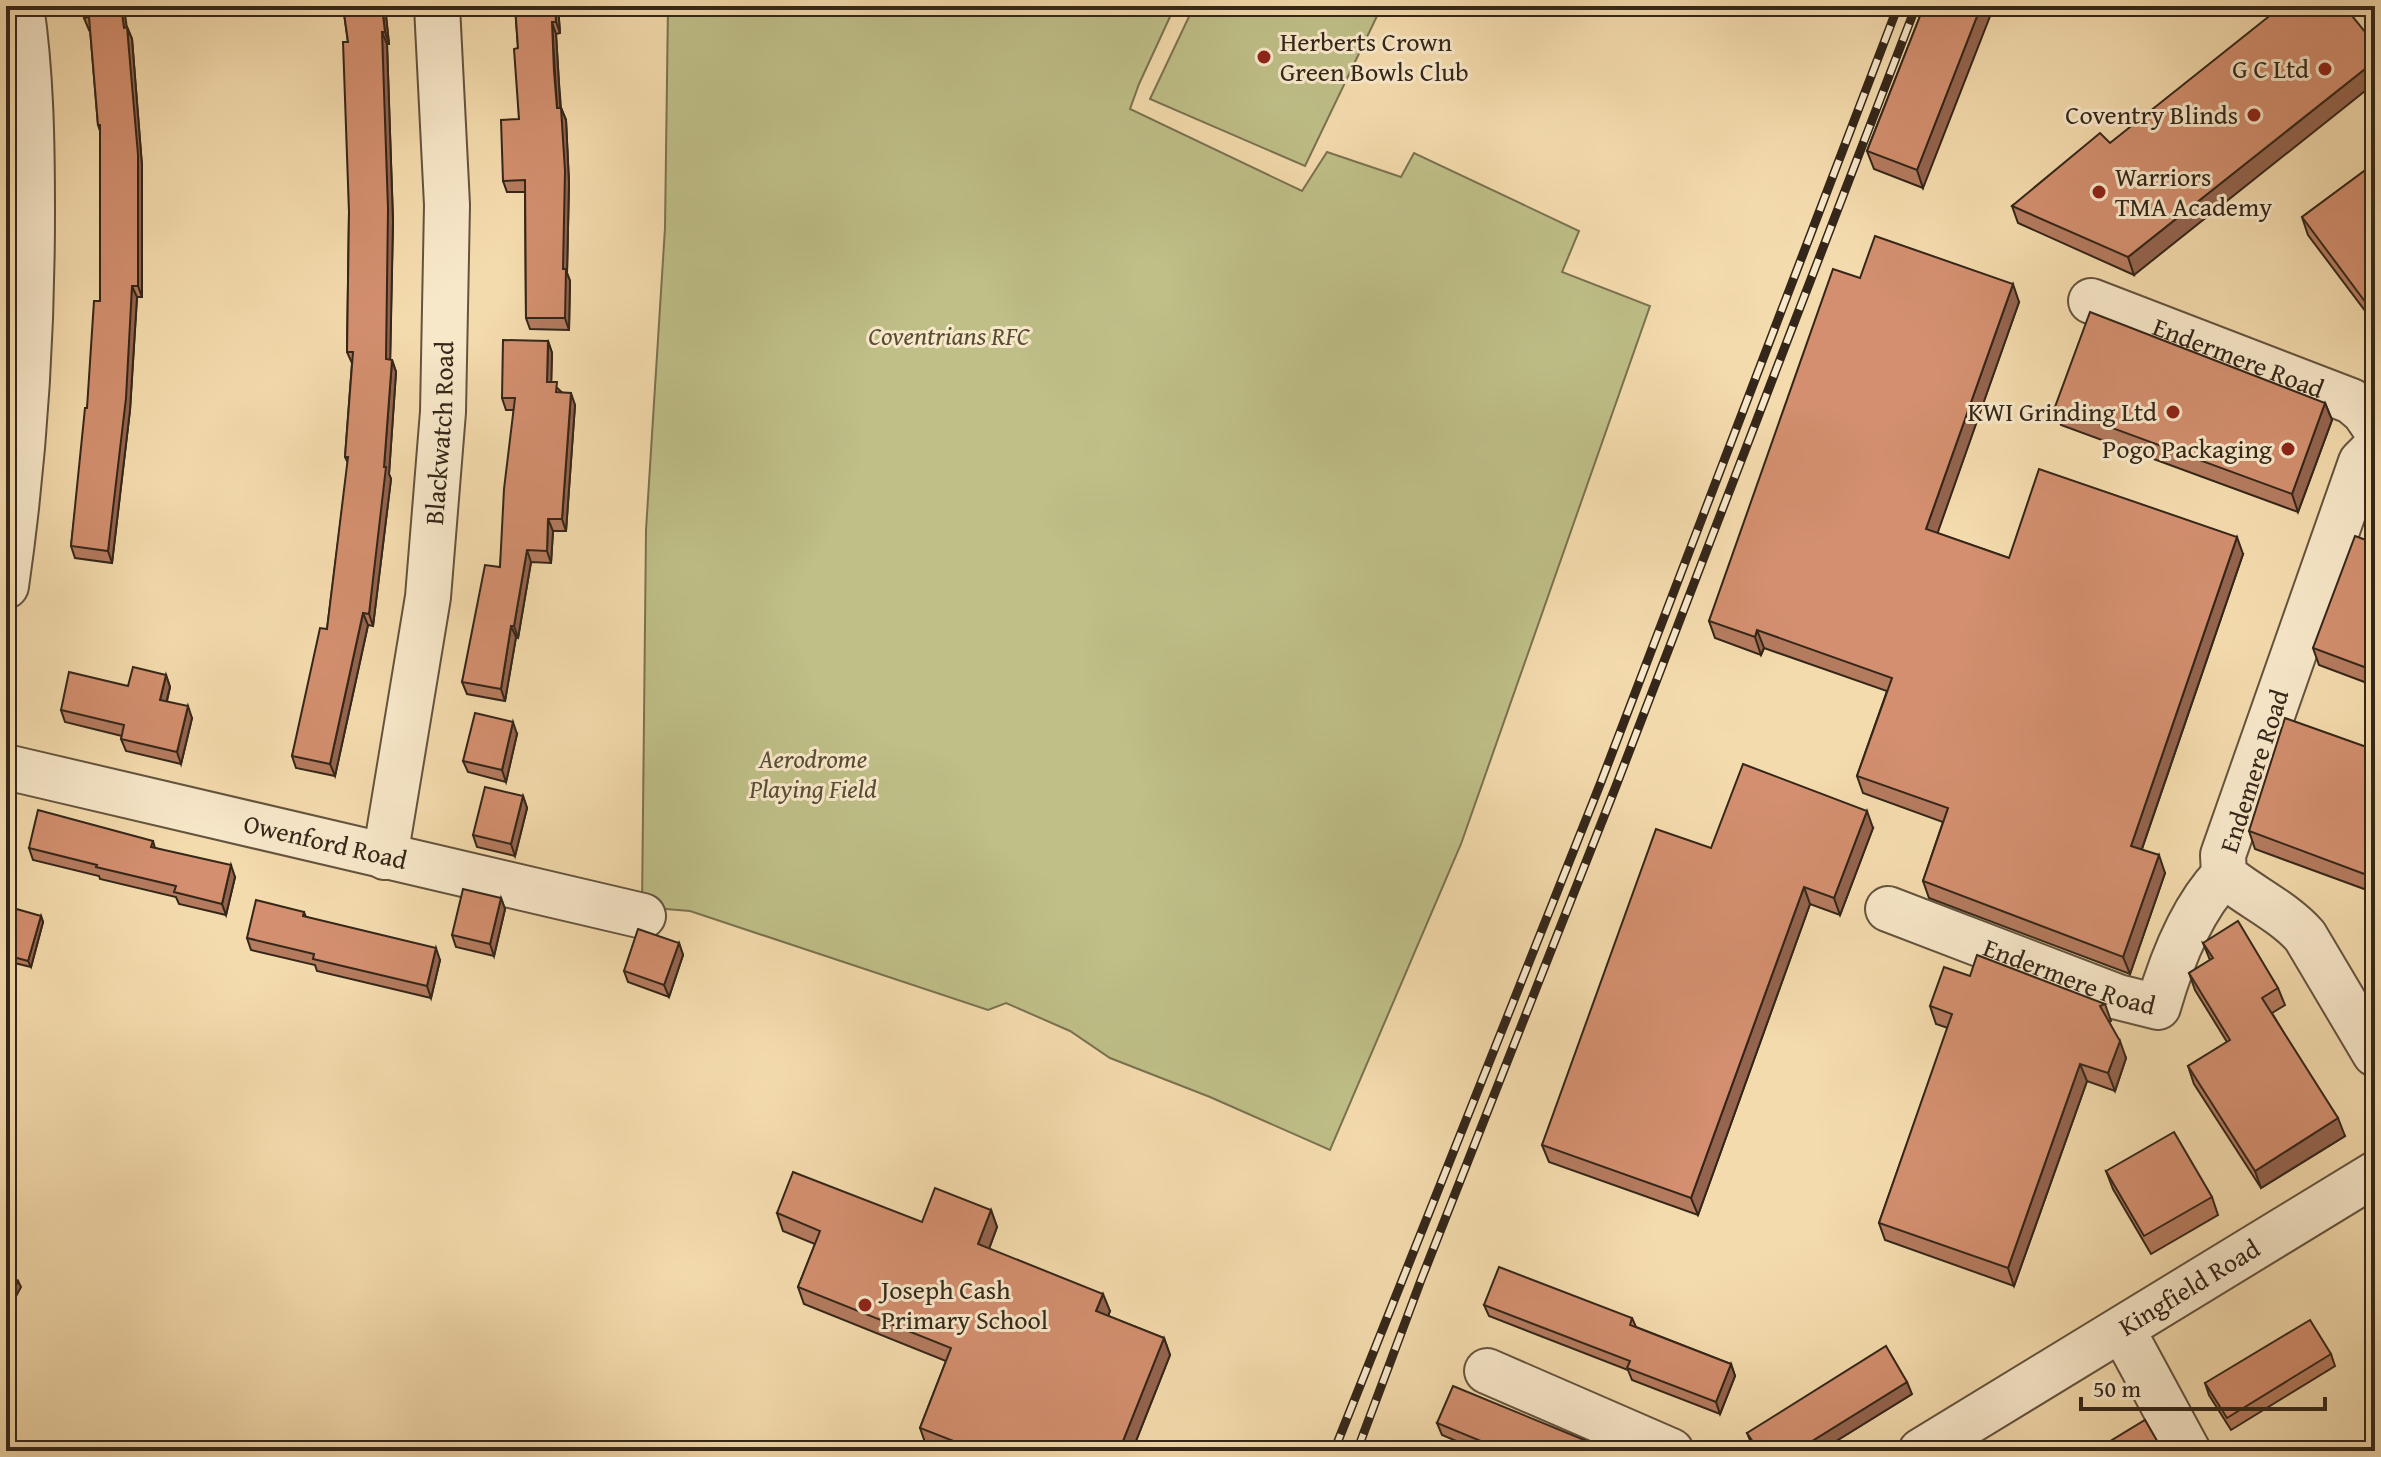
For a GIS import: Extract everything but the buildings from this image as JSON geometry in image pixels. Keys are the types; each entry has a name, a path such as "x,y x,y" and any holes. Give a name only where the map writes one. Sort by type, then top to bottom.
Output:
{"street":[{"path":"6,586 26,421 32,310 32,149 21,6"},
{"name":"Blackwatch Road","path":"385,857 428,597 443,412 447,205 437,6"},
{"name":"Endermere Road","path":"2091,301 2351,401 2364,412 2375,428"},
{"name":"Endemere Road","path":"2375,448 2361,462 2223,855 2224,875 2244,892 2293,922 2305,936 2375,1054"},
{"name":"Owenford Road","path":"6,767 643,916"},
{"name":"Endermere Road","path":"1888,909 2118,997 2158,1007 2170,971 2193,922 2210,890 2224,875"},
{"name":"Kingfield Road","path":"1921,1451 2375,1174"},
{"path":"2122,1329 2188,1451"},
{"path":"1487,1371 1671,1451"}],"green space":[{"name":"Coventrians RFC","path":"668,6 1175,6 1130,109 1302,191 1327,152 1401,177 1414,153 1579,231 1562,272 1650,306 1461,844 1330,1150 1210,1097 1110,1058 1070,1031 1006,1003 988,1010 690,911 642,907 646,530 665,228"},
{"name":"Herberts Crown Green Bowls Club","path":"1194,6 1360,6 1378,14 1305,166 1150,99"}],"railway":[{"path":"1334,1451 1601,782 1898,6"},
{"path":"1357,1451 1916,6"}],"place":[{"name":"Herberts Crown Green Bowls Club","path":"1264,57"},
{"name":"G C Ltd","path":"2325,69"},
{"name":"Coventry Blinds","path":"2254,115"},
{"name":"Warriors TMA Academy","path":"2099,192"},
{"name":"KWI Grinding Ltd","path":"2173,412"},
{"name":"Pogo Packaging","path":"2288,449"},
{"name":"Joseph Cash Primary School","path":"865,1305"}],"park label":[{"name":"Aerodrome Playing Field","path":"813,774"}]}
